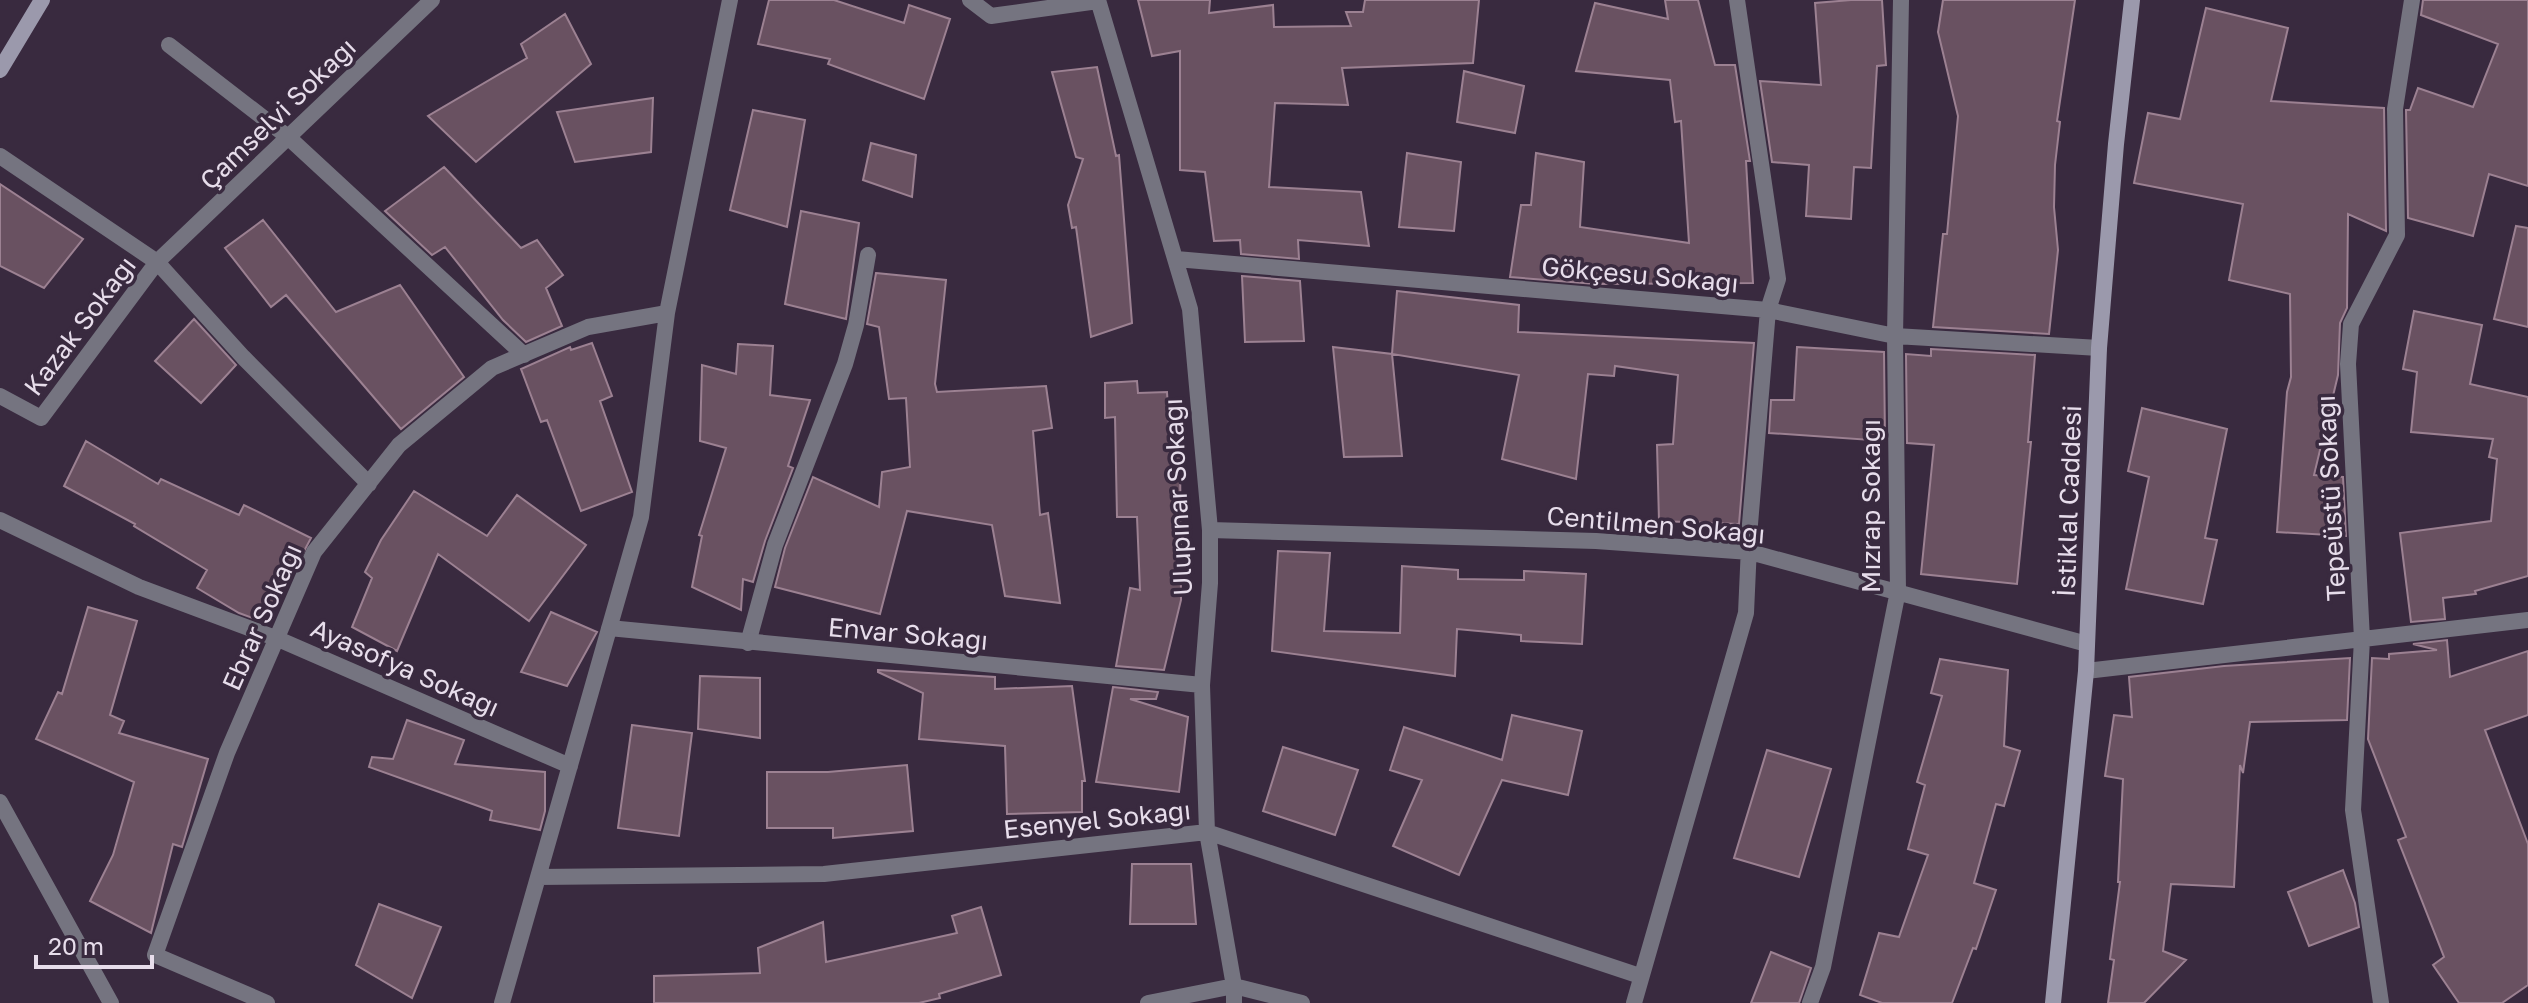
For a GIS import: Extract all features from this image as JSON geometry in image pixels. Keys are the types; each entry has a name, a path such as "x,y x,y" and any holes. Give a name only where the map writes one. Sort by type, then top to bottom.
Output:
{"street":[{"path":"0,70 42,0"},
{"name":"Çamselvi Sokağı","path":"157,262 432,0"},
{"path":"502,1003 641,517 667,313 730,0"},
{"path":"970,0 991,16 1098,0"},
{"name":"Ulupınar Sokağı","path":"1098,0 1190,309 1210,530 1210,583 1202,685 1207,832 1234,994"},
{"path":"1634,1003 1746,613 1750,524 1768,310 1778,279 1737,0"},
{"name":"Mızrap Sokağı","path":"1810,1003 1823,967 1898,591 1895,336 1901,0"},
{"name":"İstiklal Caddesi","path":"2053,1003 2086,671 2099,348 2132,0"},
{"name":"Tepeüstü Sokağı","path":"2381,1003 2353,810 2362,639 2348,364 2351,324 2397,235 2395,109 2412,0"},
{"path":"169,45 288,137 524,355"},
{"name":"Kazak Sokağı","path":"0,156 157,262 41,418 0,396"},
{"path":"748,643 775,545 845,364 856,325 868,255"},
{"name":"Gökçesu Sokağı","path":"1176,259 1768,310 1895,336 2099,348"},
{"path":"157,262 243,357 369,484"},
{"name":"Ebrar Sokağı","path":"267,1003 155,955 227,753 314,552 399,445 492,368 588,327 667,313"},
{"name":"Ayasofya Sokağı","path":"0,520 139,587 278,639 570,766"},
{"name":"Centilmen Sokağı","path":"1210,530 1596,541 1750,552 2087,644"},
{"path":"2086,671 2528,620"},
{"name":"Envar Sokağı","path":"609,628 1202,685"},
{"path":"0,802 111,1003"},
{"name":"Esenyel Sokağı","path":"538,877 824,874 1207,832 1640,976"},
{"path":"1148,1003 1234,994 1302,1003"}],"building":[{"path":"769,0 834,0 904,23 909,5 950,19 924,99 828,64 830,59 758,44"},
{"path":"1138,0 1210,0 1209,13 1273,5 1274,27 1351,26 1346,12 1363,12 1365,0 1479,0 1473,63 1342,68 1348,105 1275,103 1269,187 1361,192 1369,246 1298,240 1299,259 1241,254 1240,240 1214,241 1205,172 1180,170 1180,51 1152,56"},
{"path":"1665,0 1698,0 1715,65 1735,65 1750,161 1746,161 1753,283 1596,284 1510,277 1521,205 1531,205 1536,153 1584,162 1580,227 1689,243 1681,121 1675,122 1670,80 1576,71 1595,3 1668,19"},
{"path":"1882,0 1886,65 1877,66 1871,168 1854,167 1851,219 1806,216 1809,165 1772,162 1760,81 1821,85 1815,3"},
{"path":"1943,0 2075,0 2057,121 2060,122 2054,207 2058,250 2049,334 1933,327 1943,234 1947,234 1958,116 1938,32"},
{"path":"2423,0 2528,0 2528,186 2489,174 2473,236 2408,218 2406,110 2410,110 2418,88 2473,107 2498,44 2421,15"},
{"path":"2206,8 2288,28 2271,101 2384,108 2386,231 2348,214 2347,308 2340,323 2338,375 2314,475 2343,477 2346,536 2277,532 2287,392 2291,377 2290,294 2229,280 2243,204 2134,183 2148,113 2180,119"},
{"path":"565,14 591,64 476,162 428,116 527,58 521,44"},
{"path":"1097,67 1116,156 1119,155 1132,323 1091,337 1076,227 1072,228 1068,205 1083,159 1076,157 1052,72"},
{"path":"1464,71 1524,86 1515,133 1457,122"},
{"path":"653,98 651,152 575,162 557,112"},
{"path":"753,110 805,120 787,227 730,210"},
{"path":"871,143 916,155 912,197 863,180"},
{"path":"1407,153 1461,162 1454,231 1399,227"},
{"path":"444,167 521,248 537,240 563,275 546,288 562,326 526,342 503,320 445,247 432,255 385,211"},
{"path":"0,184 83,239 44,288 0,266"},
{"path":"801,211 859,223 846,319 785,304"},
{"path":"263,220 336,312 400,285 464,377 401,429 286,295 271,307 225,248"},
{"path":"2516,226 2528,228 2528,327 2494,319"},
{"path":"876,273 946,280 935,384 937,392 1046,386 1052,428 1033,431 1040,515 1048,513 1060,603 1005,596 992,525 907,511 880,614 775,587 785,548 813,477 879,507 882,472 910,467 906,398 889,399 879,327 867,324"},
{"path":"1242,276 1300,281 1304,341 1245,342"},
{"path":"1397,291 1519,305 1518,332 1754,343 1739,524 1659,521 1657,445 1673,444 1678,375 1615,366 1614,376 1588,374 1576,479 1502,459 1519,375 1392,354"},
{"path":"2414,311 2482,325 2470,384 2528,397 2528,576 2475,591 2476,594 2443,598 2445,619 2411,622 2400,533 2491,521 2497,459 2489,457 2493,439 2411,432 2417,372 2403,369"},
{"path":"194,319 236,365 201,403 155,361"},
{"path":"592,343 612,396 600,401 632,492 581,511 547,420 541,422 521,369 570,347 571,350"},
{"path":"738,344 773,346 770,395 810,400 788,466 793,468 753,582 743,579 741,610 692,587 702,536 699,535 726,448 700,441 702,365 736,374"},
{"path":"1333,347 1392,354 1402,456 1344,457"},
{"path":"1797,347 1884,352 1885,441 1769,433 1771,400 1794,400"},
{"path":"1931,349 2035,355 2028,442 2031,442 2017,584 1921,574 1934,445 1907,443 1906,354 1931,356"},
{"path":"1137,381 1138,393 1167,392 1170,445 1180,445 1181,600 1164,670 1116,666 1130,588 1140,590 1137,517 1117,517 1115,417 1105,418 1105,383"},
{"path":"2142,408 2227,429 2205,538 2217,540 2203,604 2126,589 2149,477 2128,471"},
{"path":"86,441 158,484 161,479 239,515 244,505 311,538 266,623 239,613 197,588 207,570 135,524 64,486"},
{"path":"414,491 487,536 517,495 586,545 529,621 438,554 397,651 352,627 372,578 365,572 381,540"},
{"path":"1278,551 1330,553 1324,631 1400,633 1402,566 1458,570 1458,579 1524,580 1524,571 1586,574 1582,644 1521,641 1521,635 1457,629 1455,676 1272,651"},
{"path":"88,607 137,621 110,715 124,721 119,733 208,759 182,847 173,844 151,933 90,901 113,855 134,782 36,739 58,692 62,694"},
{"path":"551,612 597,632 567,686 521,672"},
{"path":"2447,640 2450,677 2528,651 2528,715 2485,730 2528,844 2528,985 2502,1003 2459,1003 2433,965 2444,957 2398,840 2406,837 2368,739 2372,658 2389,659 2389,654 2437,650 2413,644"},
{"path":"2350,658 2347,720 2250,722 2243,773 2240,765 2234,887 2171,884 2163,951 2186,960 2144,1003 2108,1003 2120,882 2123,779 2105,776 2114,715 2132,717 2129,677 2224,666"},
{"path":"1940,659 2008,670 2004,746 2020,751 2004,806 1996,804 1974,883 1996,890 1976,949 1973,948 1952,1003 1882,1003 1860,995 1879,933 1899,937 1928,855 1908,849 1925,785 1917,782 1942,696 1931,693"},
{"path":"878,670 995,677 995,689 1072,686 1085,781 1082,781 1082,812 1007,814 1005,746 919,739 923,693"},
{"path":"700,676 760,678 760,738 698,729"},
{"path":"1113,687 1158,692 1156,699 1130,699 1188,717 1179,792 1096,782"},
{"path":"1512,715 1582,731 1568,795 1502,780 1459,875 1393,846 1422,780 1390,770 1404,727 1502,760"},
{"path":"407,720 464,740 455,764 545,772 545,811 540,830 490,820 492,811 369,767 372,757 393,759"},
{"path":"632,725 692,733 679,836 618,828"},
{"path":"1283,747 1358,770 1335,835 1263,811"},
{"path":"1767,750 1831,769 1799,877 1734,858"},
{"path":"907,765 913,831 833,838 833,828 767,828 767,772 828,772"},
{"path":"1132,864 1191,864 1196,924 1130,924"},
{"path":"2343,870 2355,903 2359,927 2309,946 2288,892"},
{"path":"379,904 441,927 412,998 356,965"},
{"path":"981,907 1001,975 939,994 940,998 919,1003 654,1003 654,976 760,973 758,948 823,922 826,962 957,933 952,916"},
{"path":"1771,952 1811,968 1799,1003 1751,1003"}]}
